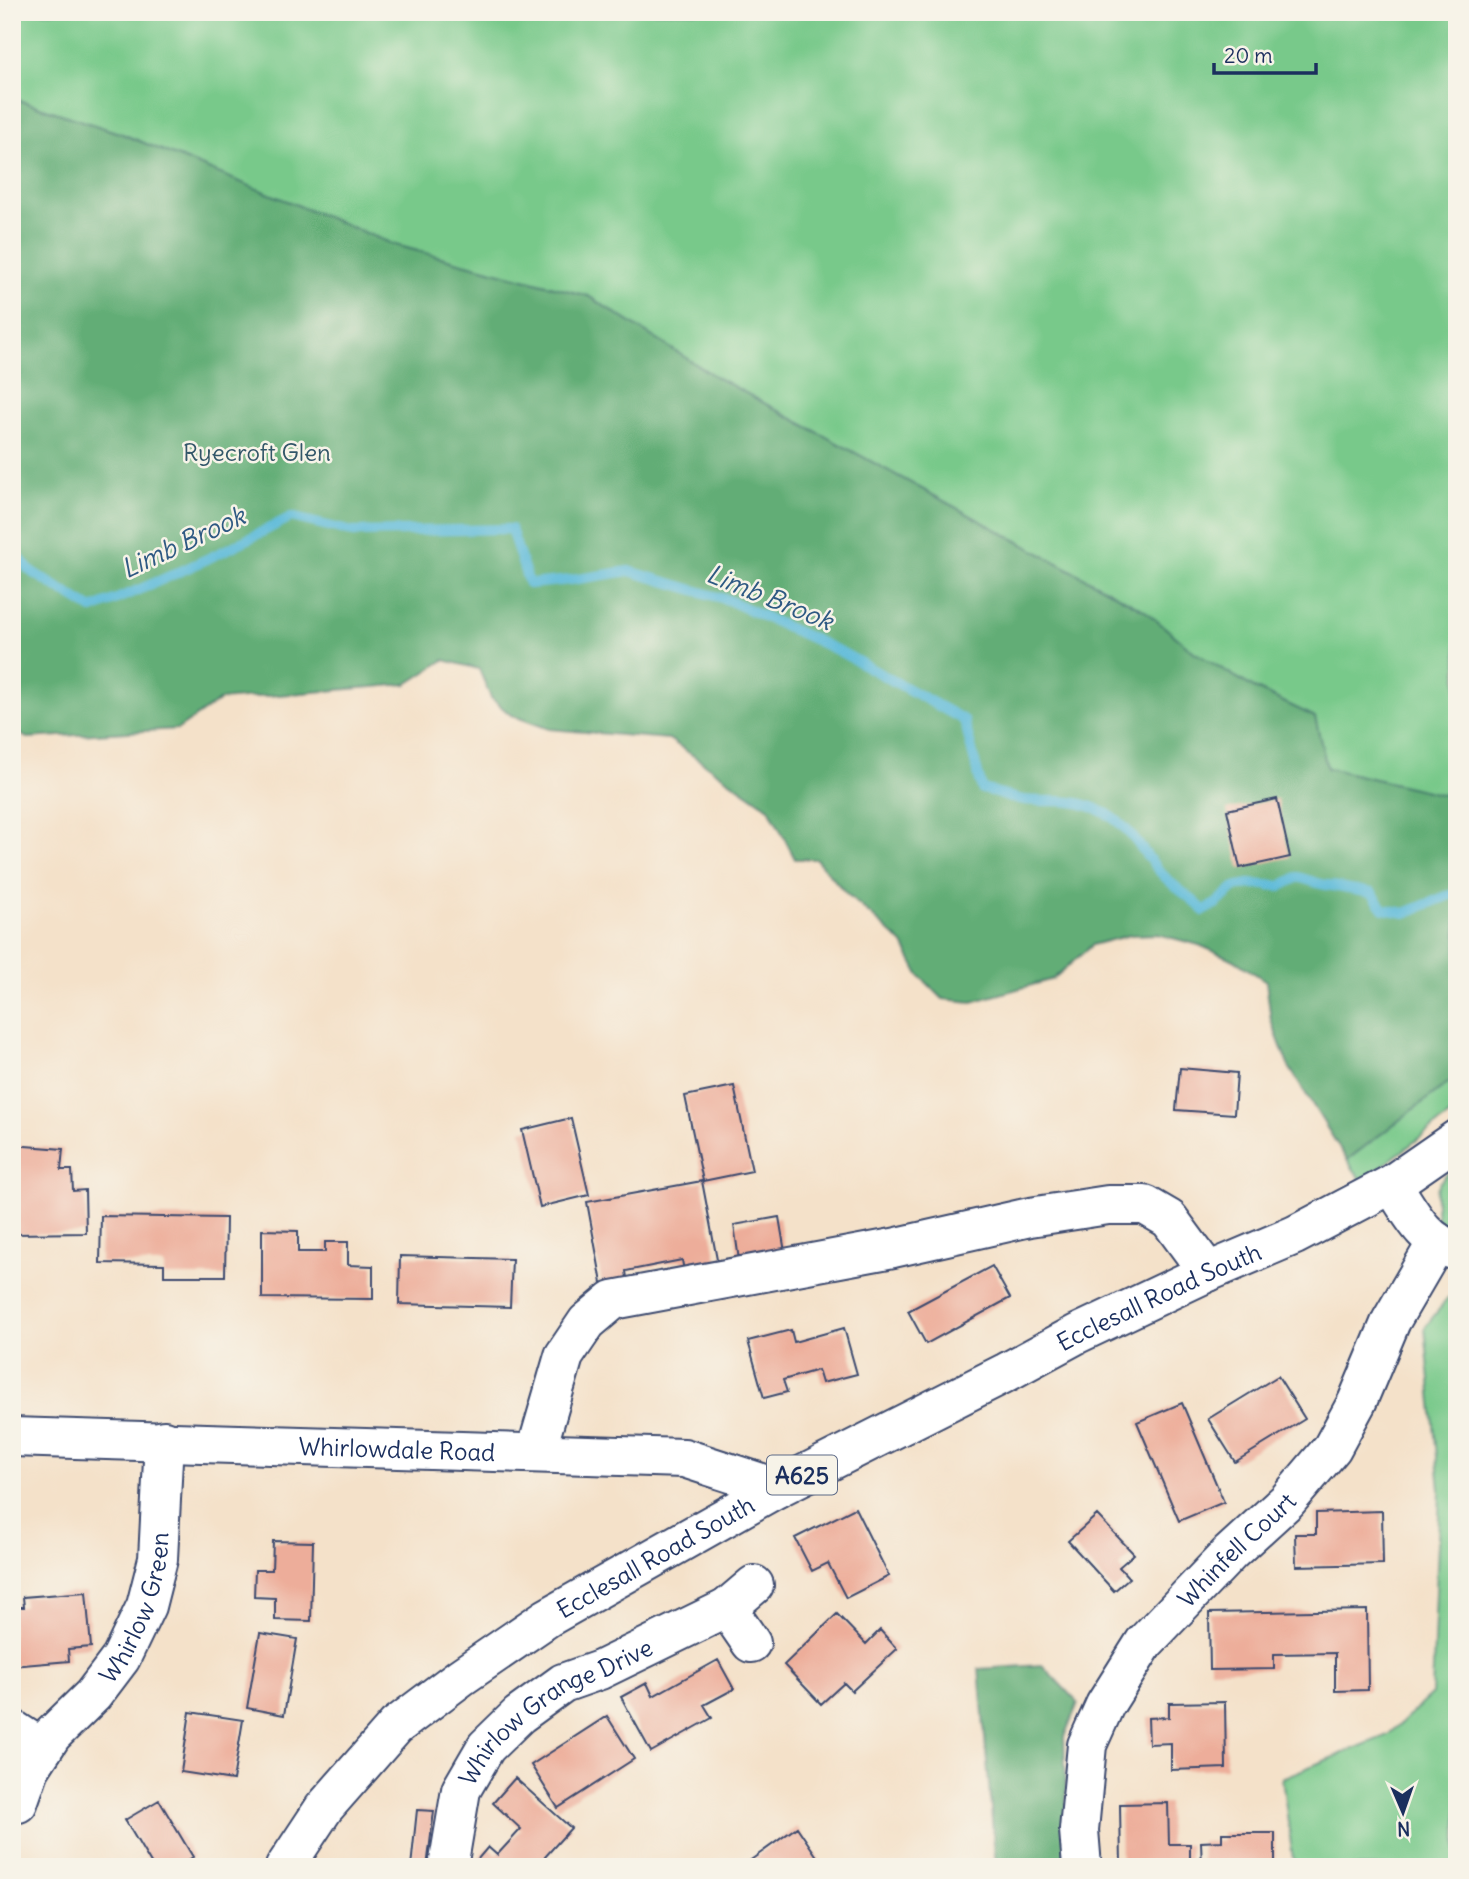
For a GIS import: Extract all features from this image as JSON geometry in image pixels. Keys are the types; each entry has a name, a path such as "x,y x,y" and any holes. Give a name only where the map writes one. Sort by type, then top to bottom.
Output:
{"main road":[{"name":"Ecclesall Road South","path":"285,1867 324,1808 396,1726 547,1618 776,1488 1077,1334 1208,1272 1295,1235 1392,1184 1457,1139"},
{"path":"1392,1184 1420,1228 1447,1247"},
{"path":"536,1452 564,1356 587,1322 613,1300 893,1248 1030,1217 1108,1205 1145,1205 1169,1219 1208,1272"},
{"name":"Whinfell Court","path":"1082,1867 1079,1829 1087,1745 1105,1705 1144,1643 1230,1553 1287,1501 1332,1448 1357,1402 1391,1321 1447,1247"},
{"name":"Whirlowdale Road","path":"12,1437 684,1458 776,1488"},
{"name":"Whirlow Green","path":"18,1803 30,1769 28,1739 52,1735 93,1695 121,1658 146,1606 158,1559 164,1440"},
{"name":"Whirlow Grange Drive","path":"448,1867 461,1790 486,1747 519,1715 563,1683 600,1670 740,1596 751,1643"}],"green space":[{"path":"12,12 1457,12 1457,798 1327,768 1314,717 1254,688 1194,652 1144,610 716,377 588,296 395,245 122,134 12,98"},
{"name":"Ryecroft Glen","path":"12,98 122,134 395,245 588,296 716,377 1144,610 1194,652 1254,688 1315,717 1327,768 1457,798 1457,1076 1347,1160 1288,1065 1271,1020 1266,981 1234,960 1199,945 1157,934 1130,935 1092,945 1053,979 972,1002 943,999 919,975 903,944 845,892 816,859 795,859 769,808 669,739 549,729 511,715 491,698 479,669 444,660 407,684 220,700 178,729 27,738 12,729"},
{"path":"1457,1076 1457,1110 1362,1181 1347,1160"},
{"path":"1457,1165 1457,1237 1437,1219 1436,1195 1440,1182"},
{"path":"1449,1297 1457,1297 1457,1867 1294,1867 1282,1778 1388,1735 1432,1694 1440,1490 1425,1327"},
{"path":"1042,1665 1078,1703 1064,1737 1069,1867 996,1867 979,1669"}],"building":[{"path":"1277,799 1290,857 1240,868 1227,810"},
{"path":"1180,1068 1237,1073 1234,1114 1176,1110"},
{"path":"734,1086 752,1171 703,1181 685,1096"},
{"path":"571,1118 589,1195 540,1207 522,1130"},
{"path":"12,1145 63,1149 61,1170 72,1170 73,1191 85,1190 86,1233 12,1234"},
{"path":"702,1181 718,1265 684,1271 682,1260 626,1271 627,1278 602,1283 587,1202"},
{"path":"101,1216 226,1218 225,1276 164,1276 164,1264 100,1263"},
{"path":"779,1217 785,1252 739,1260 734,1225"},
{"path":"262,1230 298,1231 298,1252 325,1252 325,1242 348,1242 348,1265 373,1266 373,1299 262,1298"},
{"path":"400,1256 512,1259 510,1307 399,1304"},
{"path":"992,1266 1010,1298 926,1344 908,1311"},
{"path":"844,1328 857,1374 822,1383 818,1370 783,1380 787,1392 764,1398 748,1341 791,1330 794,1342"},
{"path":"1278,1376 1305,1419 1235,1462 1208,1419"},
{"path":"1182,1403 1224,1502 1179,1521 1137,1422"},
{"path":"855,1508 889,1576 846,1598 828,1563 812,1571 795,1538"},
{"path":"1382,1511 1383,1564 1296,1566 1295,1534 1316,1534 1316,1513"},
{"path":"1097,1515 1134,1554 1119,1567 1129,1578 1114,1591 1068,1541"},
{"path":"273,1541 313,1542 311,1621 275,1620 275,1598 254,1597 255,1570 272,1570"},
{"path":"86,1592 91,1647 68,1649 69,1661 12,1666 12,1607 24,1607 23,1597"},
{"path":"1367,1610 1368,1690 1335,1691 1335,1653 1274,1654 1274,1669 1210,1670 1209,1613"},
{"path":"837,1614 866,1644 880,1630 897,1649 852,1691 844,1683 821,1704 784,1665"},
{"path":"260,1633 297,1639 284,1715 247,1708"},
{"path":"718,1660 734,1689 704,1705 712,1718 651,1752 621,1697 647,1683 653,1696"},
{"path":"1225,1702 1226,1768 1171,1770 1171,1743 1149,1744 1148,1718 1169,1717 1169,1703"},
{"path":"190,1712 243,1720 233,1780 181,1772"},
{"path":"607,1716 634,1759 558,1808 531,1765"},
{"path":"515,1778 571,1828 536,1867 471,1867 488,1847 497,1855 521,1829 493,1803"},
{"path":"159,1800 193,1857 177,1867 153,1867 125,1820"},
{"path":"1168,1803 1169,1844 1190,1844 1190,1867 1121,1867 1120,1804"},
{"path":"417,1810 434,1811 427,1867 411,1867"},
{"path":"797,1827 824,1867 741,1867"},
{"path":"1222,1833 1275,1833 1275,1867 1202,1867 1201,1842 1222,1841"}],"waterway":[{"name":"Limb Brook","path":"12,548 29,570 92,609 193,566 291,517 353,532 511,529 529,584 629,571 728,600 839,651 964,720 982,789 1024,800 1080,803 1110,816 1120,823 1158,870 1204,911 1235,887 1249,884 1281,886 1298,877 1372,893 1384,909 1405,913 1457,892"}]}
